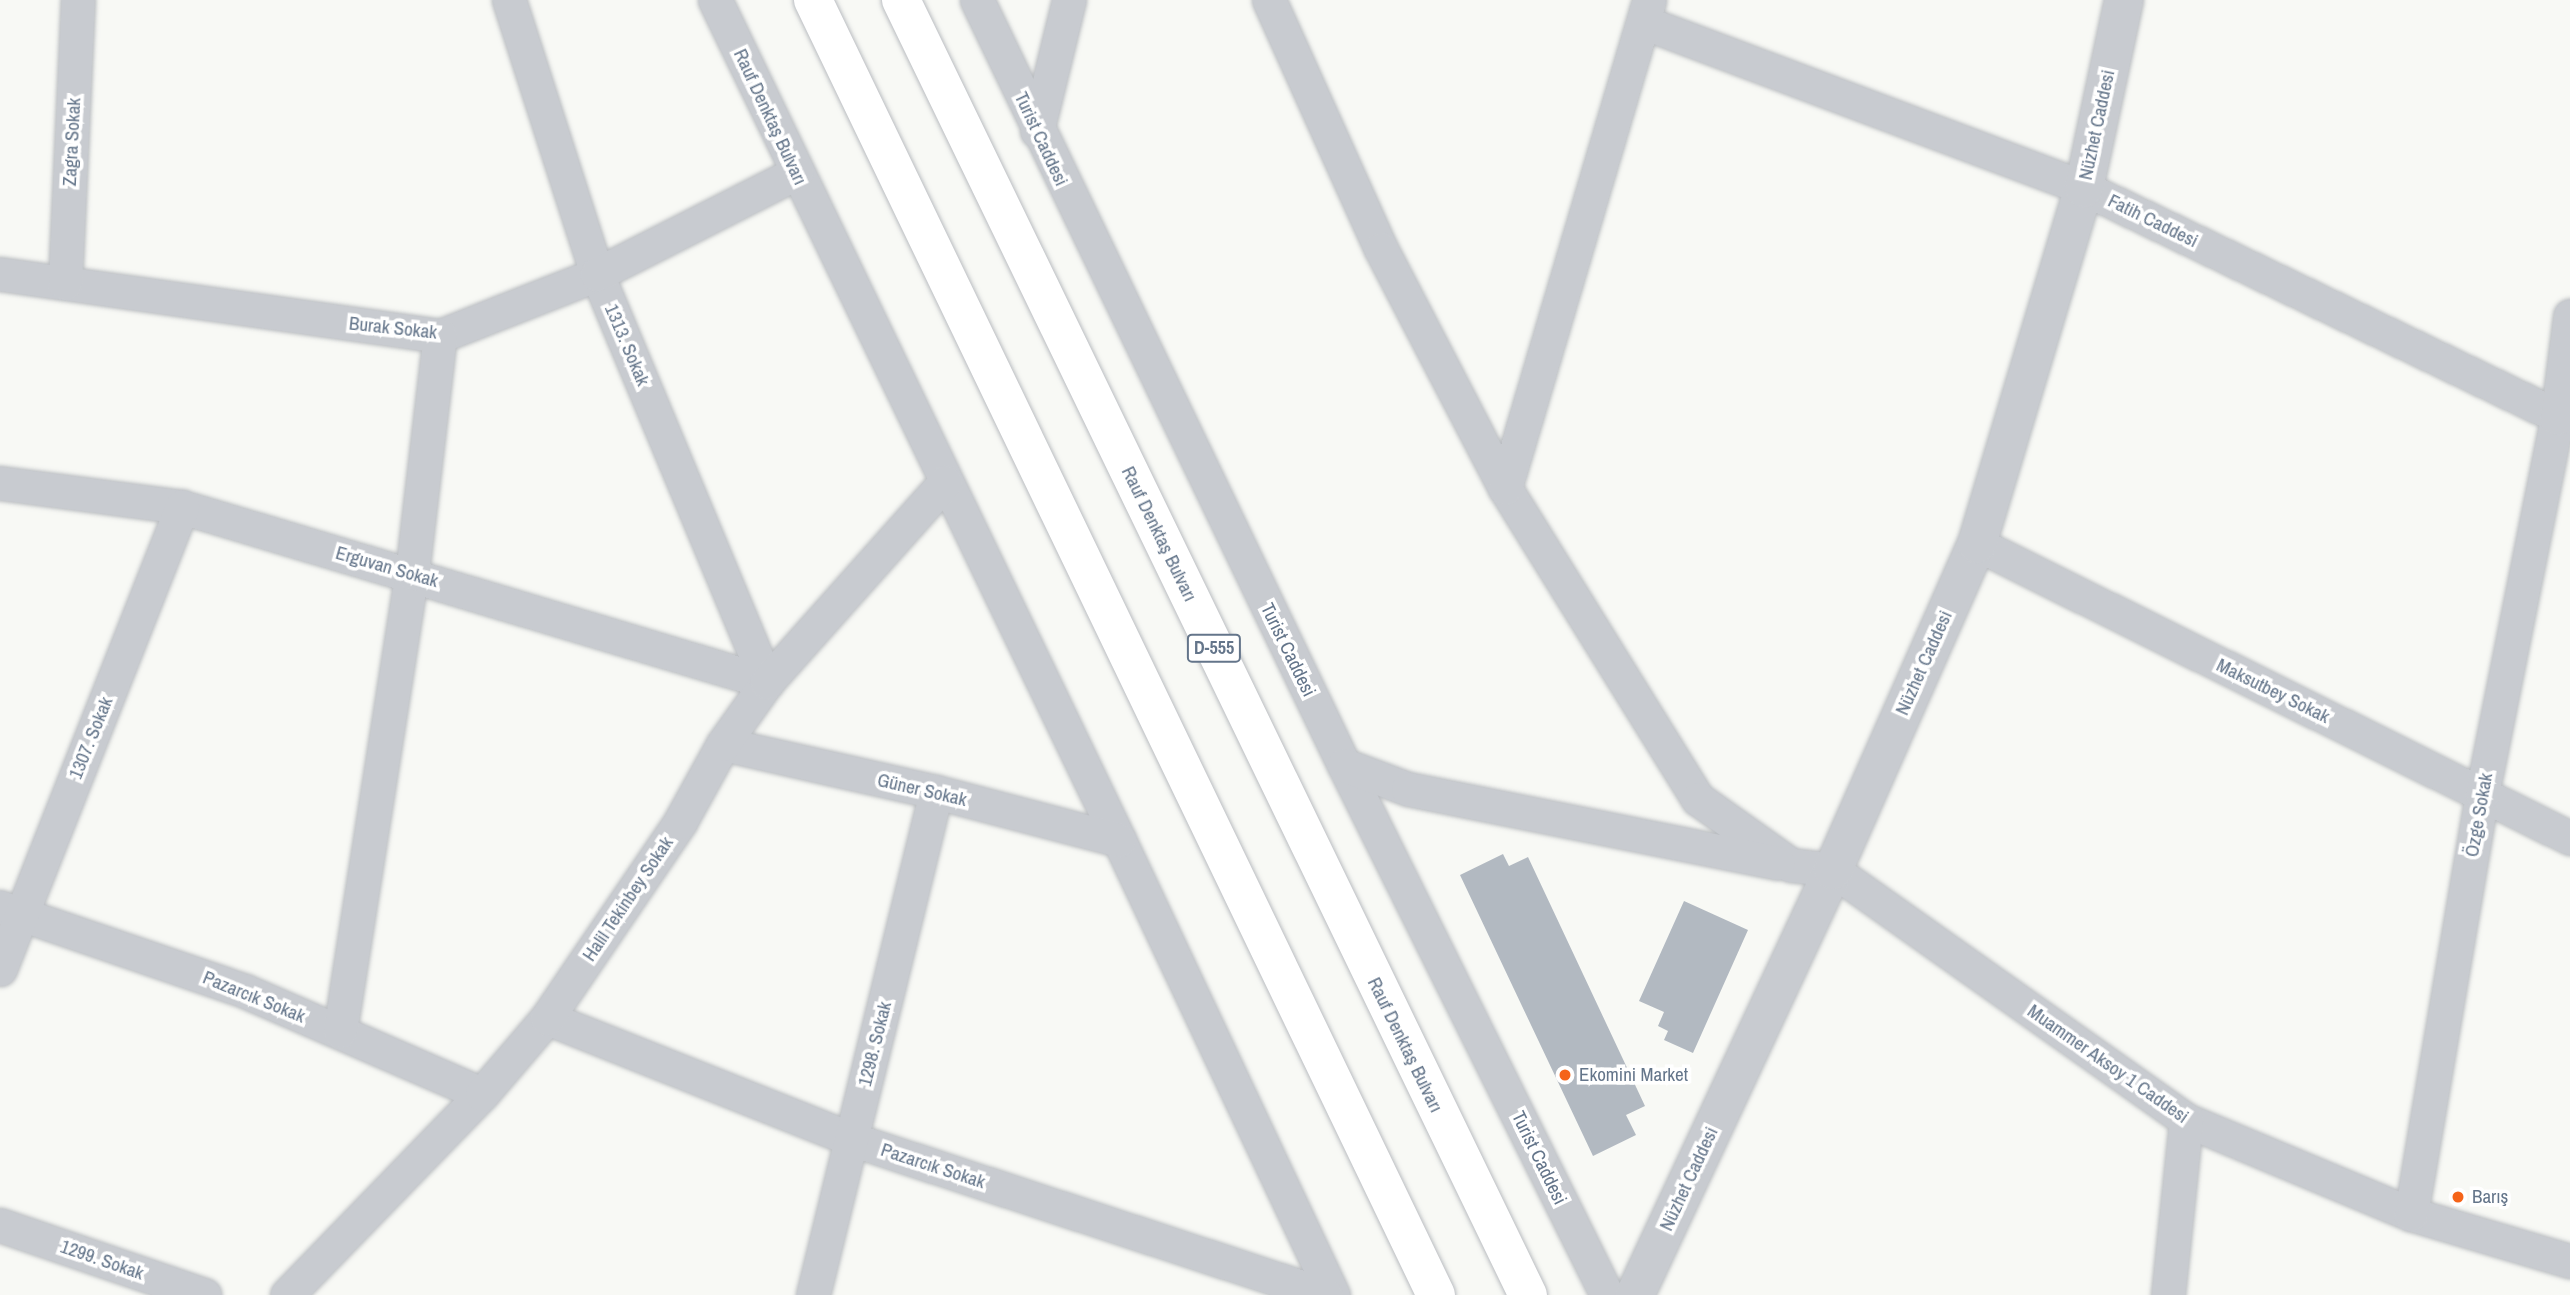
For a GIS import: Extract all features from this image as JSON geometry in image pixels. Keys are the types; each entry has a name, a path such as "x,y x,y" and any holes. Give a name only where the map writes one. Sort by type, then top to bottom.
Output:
{"highway":[{"path":"813,0 1436,1295"},
{"name":"Rauf Denktaş Bulvarı","path":"901,0 1528,1295"}],"street":[{"name":"Zagra Sokak","path":"65,283 78,0"},
{"name":"1313. Sokak","path":"509,0 597,274 767,682"},
{"name":"Rauf Denktaş Bulvarı","path":"715,0 1119,840 1333,1295"},
{"name":"Turist Caddesi","path":"977,0 1037,131 1344,765 1607,1295"},
{"path":"1037,131 1069,0"},
{"path":"1269,0 1381,249 1505,488 1698,799 1791,865"},
{"name":"Nüzhet Caddesi","path":"1635,1295 1833,870 1977,544 2084,188 2124,0"},
{"path":"1505,488 1646,11"},
{"name":"Fatih Caddesi","path":"1646,11 2084,188 2564,420"},
{"name":"Burak Sokak","path":"0,274 440,336 597,274 796,173"},
{"name":"Özge Sokak","path":"2410,1214 2482,794 2564,420 2570,316"},
{"path":"340,1031 412,573 440,336"},
{"name":"Halil Tekinbey Sokak","path":"286,1295 482,1094 547,1018 680,822 723,744 767,682 945,482"},
{"name":"Erguvan Sokak","path":"0,484 182,507 412,573 767,682"},
{"name":"1307. Sokak","path":"0,969 11,910 182,507"},
{"name":"Maksutbey Sokak","path":"1977,544 2570,838"},
{"name":"Güner Sokak","path":"723,744 936,792 1119,840"},
{"path":"1344,765 1408,789 1791,865 1833,870"},
{"name":"1298. Sokak","path":"813,1295 936,792"},
{"name":"Muammer Aksoy 1 Caddesi","path":"1833,870 2186,1121 2410,1214 2570,1261"},
{"name":"Pazarcık Sokak","path":"11,910 245,991 482,1094"},
{"name":"Pazarcık Sokak","path":"547,1018 851,1139 1325,1295"},
{"path":"2168,1295 2186,1121"},
{"name":"1299. Sokak","path":"0,1225 204,1295"}],"building":[{"path":"1503,854 1509,866 1528,857 1645,1106 1626,1115 1636,1135 1593,1156 1460,875"},
{"path":"1684,901 1748,930 1693,1053 1664,1040 1668,1031 1658,1026 1664,1012 1639,1001"}],"place":[{"name":"Ekomini Market","path":"1565,1075"},
{"name":"Barış","path":"2458,1197"}]}
